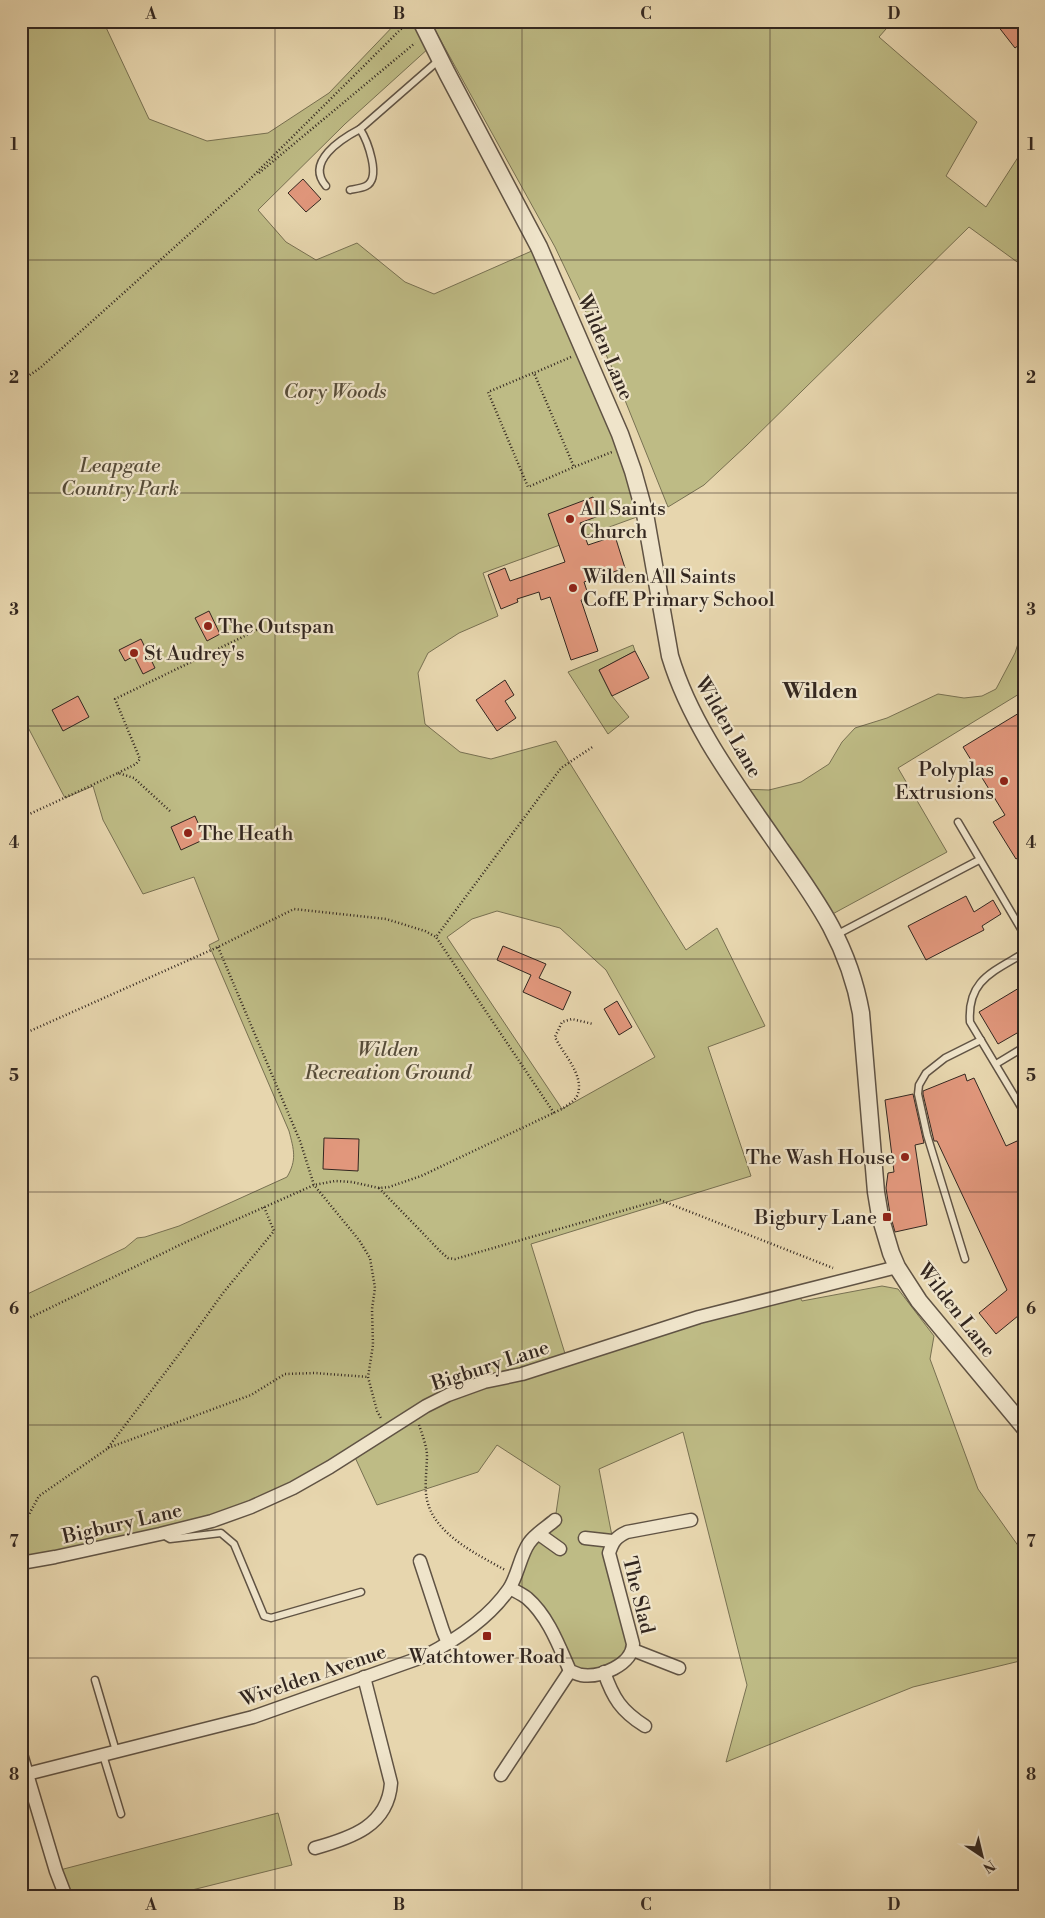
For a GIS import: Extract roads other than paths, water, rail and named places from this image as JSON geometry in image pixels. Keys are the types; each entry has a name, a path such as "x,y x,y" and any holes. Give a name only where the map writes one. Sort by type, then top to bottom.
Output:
{"street":[{"name":"Wilden Lane","path":"421,21 539,247 585,350 625,447 645,514 665,632 677,678 708,740 811,892 836,935 851,971 858,997 863,1032 876,1192 886,1239 897,1267 920,1301 1024,1427"},
{"name":"Bigbury Lane","path":"22,1564 160,1534 218,1519 270,1499 330,1468 415,1413 448,1396 484,1382 522,1374 699,1317 897,1267"},
{"name":"Wivelden Avenue","path":"27,1774 253,1717 425,1656 448,1643 486,1614 510,1588 529,1543 555,1520"},
{"name":"The Slad","path":"570,1670 580,1675 604,1672 624,1662 633,1650 609,1553 612,1541 628,1532 691,1520"},
{"path":"539,1534 560,1549"},
{"path":"585,1538 612,1541"},
{"path":"420,1561 442,1631 448,1643"},
{"path":"501,1775 570,1670 557,1641 538,1610 527,1598 510,1588"},
{"name":"The Slad","path":"633,1650 679,1668"},
{"path":"604,1672 610,1689 627,1715 645,1726"},
{"path":"315,1848 348,1838 360,1832 384,1810 390,1797 391,1783 364,1677"},
{"path":"21,1754 56,1871 66,1897"}],"lane":[{"path":"326,186 321,180 318,171 331,148 360,129 440,60"},
{"path":"350,190 367,186 372,180 373,174 367,142 360,129"},
{"path":"958,822 1024,934"},
{"path":"836,935 979,860"},
{"path":"1024,954 982,979 973,992 969,1008 970,1022 1024,1112"},
{"path":"965,1259 927,1135 918,1094 919,1085 926,1073 945,1058 981,1040"},
{"path":"996,1064 1024,1047"},
{"path":"160,1534 170,1539 221,1532 234,1544 264,1616 272,1618 361,1592"},
{"path":"96,1680 116,1751"},
{"path":"103,1755 121,1814"}],"place":[{"name":"All Saints Church","path":"570,519"},
{"name":"Wilden All Saints CofE Primary School","path":"573,588"},
{"name":"The Outspan","path":"208,626"},
{"name":"St Audrey's","path":"134,653"},
{"name":"Polyplas Extrusions","path":"1004,781"},
{"name":"The Heath","path":"188,833"},
{"name":"The Wash House","path":"905,1157"},
{"name":"Bigbury Lane","path":"887,1217"},
{"name":"Watchtower Road","path":"487,1636"}],"district":[{"name":"Wilden","path":"820,690"}],"park label":[{"name":"Cory Woods","path":"335,391"},
{"name":"Leapgate Country Park","path":"120,476"},
{"name":"Wilden Recreation Ground","path":"388,1060"}]}
